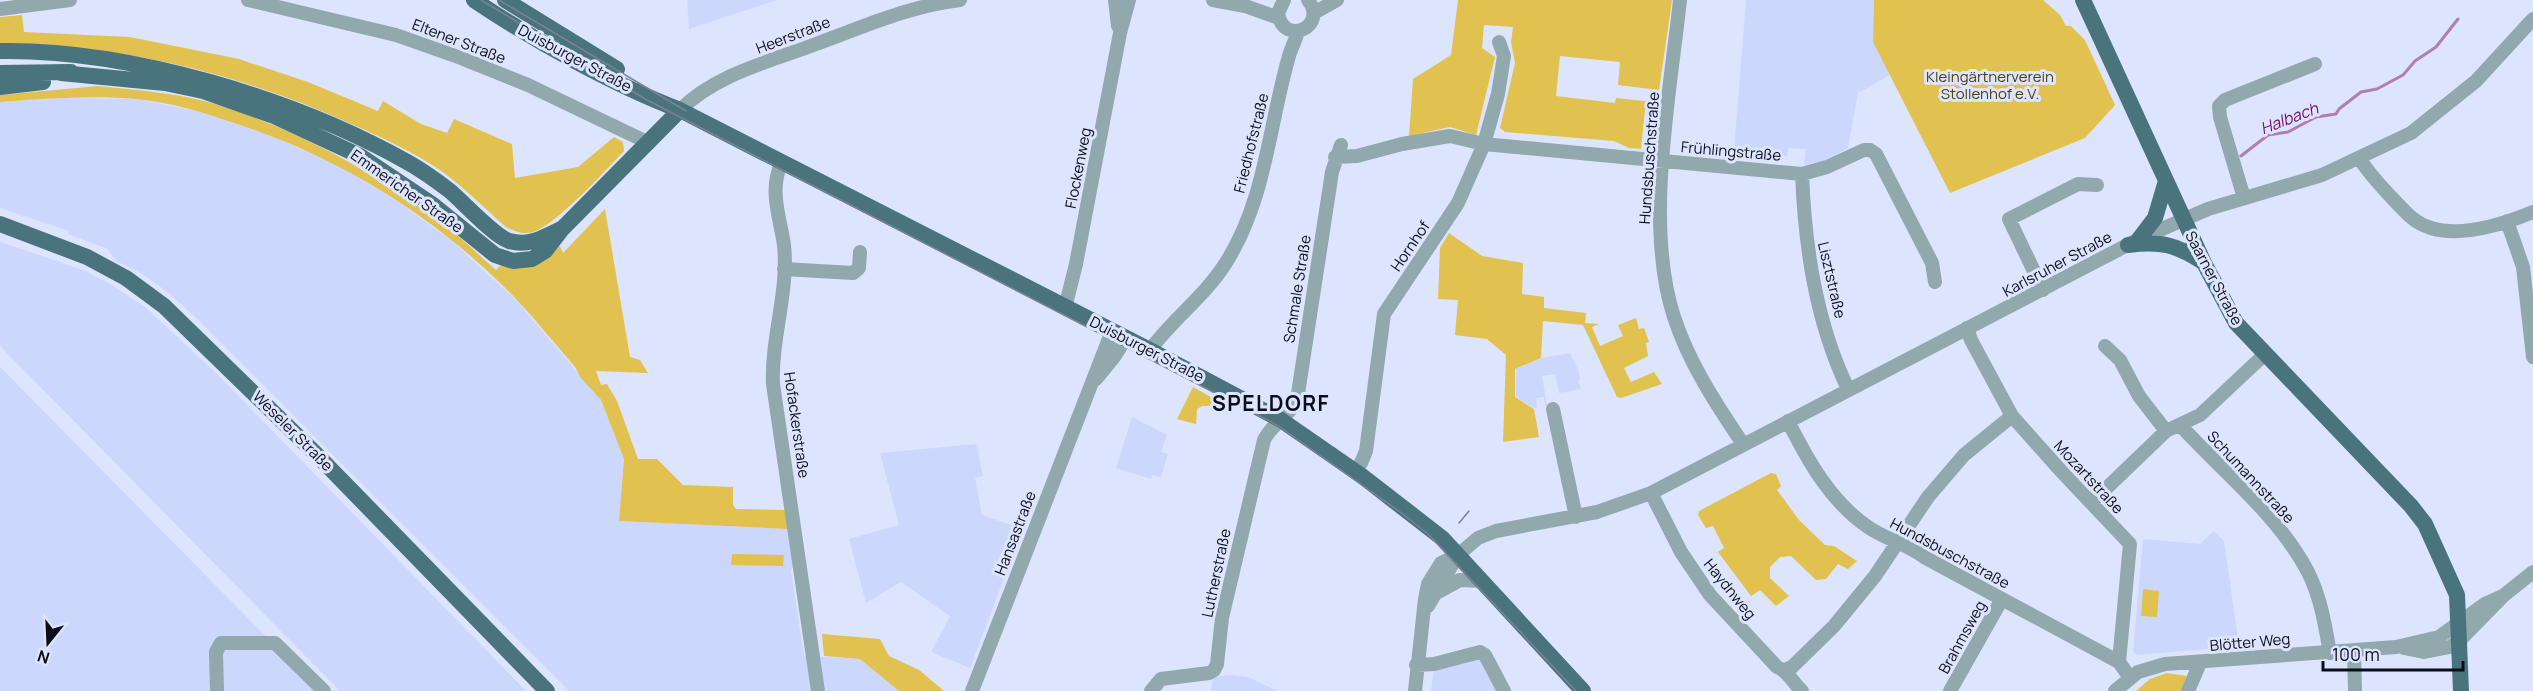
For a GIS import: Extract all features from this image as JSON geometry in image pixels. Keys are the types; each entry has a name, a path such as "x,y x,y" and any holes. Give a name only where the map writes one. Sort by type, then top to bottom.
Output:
{"main road":[{"name":"Duisburger Straße","path":"474,0 534,38 655,101 680,110 781,164 1150,350 1281,420 1355,471 1424,523 1483,581 1584,691"},
{"name":"Duisburger Straße","path":"505,0 659,93 680,110"},
{"name":"Saarner Straße","path":"2084,0 2204,263 2236,323 2264,355 2411,506 2425,524 2457,595 2452,676 2459,691"},
{"name":"Emmericher Straße","path":"0,51 54,52 110,59 194,78 276,104 360,138 410,164 449,190 508,241 531,242 561,229"},
{"name":"Emmericher Straße","path":"0,73 116,71 194,78"},
{"name":"Emmericher Straße","path":"61,73 136,79 202,91 318,134 360,156 433,205 495,255 506,260 520,262 536,257 550,246 561,229 680,110"},
{"name":"Emmericher Straße","path":"0,87 98,76"},
{"path":"2133,242 2155,218 2166,181"},
{"name":"Weseler Straße","path":"0,225 87,257 126,278 165,306 317,455 547,691"},
{"path":"2133,242 2174,245 2204,263"},
{"name":"Saarner Straße","path":"2447,573 2455,636"}],"street":[{"path":"0,9 70,0"},
{"name":"Eltener Straße","path":"248,0 396,35 461,58 528,84 649,143"},
{"name":"Heerstraße","path":"680,110 700,93 725,78 878,20 924,6 960,0"},
{"name":"Flockenweg","path":"1115,0 1120,33"},
{"name":"Flockenweg","path":"1065,308 1076,264 1120,33 1129,0"},
{"path":"1213,0 1245,6 1288,26 1311,23 1312,3 1337,0"},
{"name":"Hundsbuschstraße","path":"1680,0 1663,161 1660,239 1670,303 1693,364 1743,444"},
{"path":"1245,6 1283,1"},
{"name":"Friedhofstraße","path":"1150,350 1210,283 1237,243 1266,163 1289,55 1288,26 1283,1"},
{"name":"Karlsruher Straße","path":"1414,691 1426,592 1434,572 1441,563 1458,555 1478,538 1496,531 1576,517 1617,507 1651,493 2133,242 2184,219 2322,175 2360,159 2411,133 2440,111 2476,81 2533,19"},
{"name":"Hornhof","path":"1355,471 1366,451 1384,314 1458,203 1484,144 1498,94 1504,56 1499,42"},
{"path":"2244,198 2220,117 2219,106 2225,100 2314,64"},
{"name":"Schmale Straße","path":"1281,420 1293,410 1297,400 1338,151 1357,156 1402,144 1450,136 1484,144"},
{"name":"Frühlingstraße","path":"1484,144 1802,174 1827,168 1864,150 1870,150 1876,154 1932,262 1935,282"},
{"path":"2360,159 2370,176 2413,219 2432,228 2453,231 2477,228 2533,212"},
{"name":"Hofackerstraße","path":"781,164 775,178 775,199 784,246 784,269 772,365 773,384 818,691"},
{"name":"Lisztstraße","path":"1802,174 1804,218 1812,279 1834,354 1848,389"},
{"path":"2043,290 2009,219 2078,184 2097,185"},
{"path":"2507,221 2530,292 2533,357"},
{"path":"784,269 853,273 859,268 860,252"},
{"name":"Mozartstraße","path":"1967,328 1971,340 2012,416 2130,544 2119,662"},
{"name":"Hansastraße","path":"972,691 1089,388 1114,357 1119,335"},
{"path":"2105,346 2120,360 2139,396 2166,431"},
{"path":"2091,503 2166,431 2181,426 2200,415 2264,355"},
{"path":"1553,409 1576,517"},
{"path":"1785,670 1792,667 1834,626 1888,559 1897,541 1928,497 1964,455 2012,416"},
{"name":"Lutherstraße","path":"1151,691 1161,679 1214,670 1217,664 1222,618 1264,440 1272,427 1281,420"},
{"name":"Hundsbuschstraße","path":"1788,421 1810,462 1839,504 1868,528 1897,541 2119,662 2130,678"},
{"name":"Schumannstraße","path":"2181,426 2258,504 2290,544 2308,573 2323,611 2330,653"},
{"name":"Haydnweg","path":"1651,493 1681,552 1710,595 1777,667 1785,670 1802,691"},
{"path":"1423,616 1458,555"},
{"name":"Blötter Weg","path":"2115,691 2130,678 2150,667 2396,647 2455,636 2533,572"},
{"path":"1434,595 1460,580 1483,581"},
{"path":"2457,595 2485,604"},
{"name":"Blötter Weg","path":"2455,636 2485,604 2503,596"},
{"name":"Brahmsweg","path":"1950,691 2002,599"},
{"path":"217,691 216,652 221,643 230,642 275,643 324,691"},
{"path":"2354,650 2355,691"},
{"path":"1416,665 1434,664 1480,652 1485,655 1504,691"},
{"path":"2188,691 2200,663"}],"shaded area":[{"path":"687,0 777,0 689,29"},
{"path":"1746,0 1874,0 1873,42 1890,75 1858,93 1848,148 1824,161 1804,165 1806,149 1788,148 1787,156 1734,151"},
{"path":"66,98 137,99 196,111 267,134 341,167 400,203 454,243 515,299 601,400 624,459 619,521 788,529 793,566 791,571 804,656 860,659 899,691 569,691 169,293 141,273 116,261 108,249 68,234 69,231 0,208 0,102"},
{"path":"0,242 86,271 145,307 218,375 526,691 340,691 0,346"},
{"path":"1570,353 1578,369 1581,389 1559,393 1555,374 1542,376 1547,406 1545,406 1544,397 1536,398 1537,408 1535,408 1516,397 1516,369 1542,358"},
{"path":"0,367 320,691 0,691"},
{"path":"1132,417 1167,435 1161,452 1168,454 1161,477 1152,475 1151,479 1116,468"},
{"path":"976,444 983,476 975,478 982,515 1023,529 970,668 931,652 950,616 901,582 866,603 849,539 899,525 880,453"},
{"path":"2214,531 2224,541 2239,646 2137,655 2133,651 2143,539 2200,544"},
{"path":"1481,658 1497,691 1431,691 1434,670"},
{"path":"1230,675 1248,677 1278,691 1211,691 1213,677"}],"green space":[{"path":"1458,0 1672,0 1659,90 1618,85 1620,62 1560,56 1556,96 1615,103 1616,98 1662,103 1661,110 1645,110 1641,149 1629,148 1614,141 1505,132 1500,128 1515,63 1511,42 1513,27 1484,25 1482,48 1495,57 1476,135 1450,127 1409,136 1413,79 1451,55"},
{"name":"Kleingärtnerverein Stollenhof e.V.","path":"1874,0 2043,0 2060,15 2066,26 2071,26 2085,40 2115,105 2085,138 1950,193 1873,42"},
{"path":"22,15 24,32 130,37 239,59 308,82 378,111 383,101 421,124 447,133 454,119 512,144 515,178 578,167 614,137 623,142 624,151 554,219 533,232 519,232 506,227 455,181 417,156 356,126 271,92 227,78 137,56 46,45 0,44 0,17"},
{"path":"98,86 157,92 201,100 245,114 303,138 385,183 437,219 496,270 502,264 545,260 560,246 563,253 605,209 630,357 640,360 648,373 596,371 601,385 607,384 617,401 638,459 657,459 683,485 733,487 733,505 736,509 785,510 788,529 619,521 624,459 601,400 515,298 485,269 421,217 351,173 276,138 212,116 162,103 102,97 0,102 0,95"},
{"path":"1449,233 1482,256 1523,263 1522,294 1544,297 1544,308 1586,313 1585,323 1599,324 1592,327 1600,346 1623,336 1618,325 1636,318 1639,329 1644,328 1649,342 1646,343 1648,356 1624,368 1631,382 1654,372 1662,384 1621,398 1617,397 1583,325 1543,321 1541,358 1515,369 1515,397 1534,409 1539,437 1503,442 1506,355 1487,339 1455,335 1458,300 1438,299 1440,248"},
{"path":"1193,387 1218,401 1217,406 1202,406 1197,409 1196,424 1177,419"},
{"path":"1771,473 1776,474 1781,486 1777,490 1799,520 1825,545 1834,546 1857,561 1848,569 1838,564 1826,579 1816,580 1791,556 1780,557 1770,567 1770,578 1789,596 1776,606 1760,590 1751,596 1718,552 1724,548 1713,526 1706,528 1698,515 1699,511"},
{"path":"732,554 784,555 783,566 731,565"},
{"path":"2143,589 2159,591 2157,617 2141,616"},
{"path":"822,634 880,639 889,656 919,670 944,691 899,691 860,659 824,656"},
{"path":"2167,673 2187,676 2181,691 2136,691 2150,679"}],"waterway":[{"name":"Halbach","path":"2241,156 2268,135 2288,132 2316,117 2336,114 2361,92 2377,89 2403,75 2415,61 2436,47 2458,19"}],"tram line":[{"path":"481,0 647,100 1277,425 1429,535 1576,691"},
{"path":"499,0 686,111"},
{"path":"1459,523 1469,511"}],"district":[{"name":"SPELDORF","path":"1271,403"}]}
